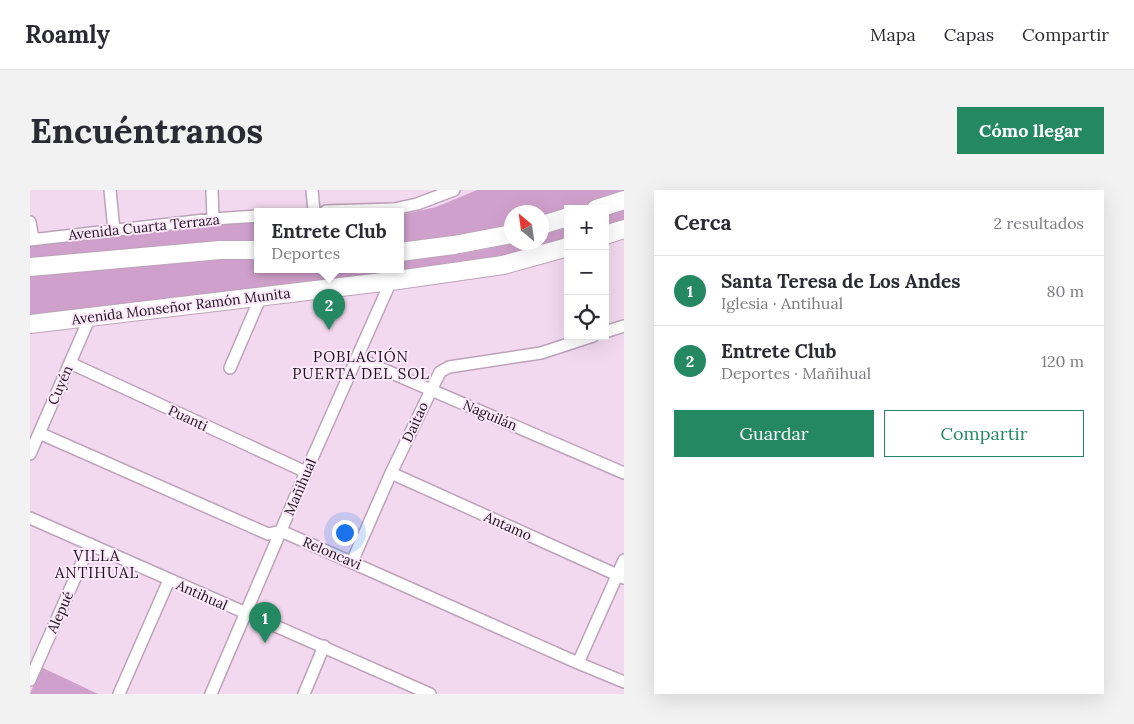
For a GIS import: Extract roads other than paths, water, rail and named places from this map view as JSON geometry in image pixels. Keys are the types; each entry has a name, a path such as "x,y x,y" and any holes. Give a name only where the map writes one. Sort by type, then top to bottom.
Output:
{"main road":[{"path":"608,205 624,200"},
{"path":"549,223 564,218"},
{"path":"609,234 624,229"},
{"path":"404,252 454,246 504,236"},
{"name":"Avenida Monseñor Ramón Munita","path":"30,324 391,281 503,265 564,248"},
{"path":"30,267 220,250 254,250"}],"street":[{"path":"110,190 114,230"},
{"path":"212,190 213,219"},
{"path":"312,190 314,208"},
{"path":"396,208 425,196 454,190"},
{"name":"Avenida Cuarta Terraza","path":"32,239 254,216"},
{"path":"30,222 32,239"},
{"name":"Mañihual","path":"212,694 306,472 391,281"},
{"path":"230,368 262,296"},
{"name":"Cuyén","path":"30,454 90,317"},
{"path":"609,331 624,326"},
{"name":"Daitao","path":"352,562 391,473 440,372 448,367 541,353 581,340"},
{"name":"Naguilán","path":"357,358 624,473"},
{"name":"Puanti","path":"70,363 306,472"},
{"name":"Reloncavi","path":"39,433 268,534 281,531 624,682"},
{"name":"Antamo","path":"391,473 621,576"},
{"name":"Antihual","path":"30,518 430,694"},
{"name":"Alepué","path":"30,680 90,544"},
{"path":"578,663 621,576 624,560"},
{"path":"119,694 169,580"},
{"path":"304,694 324,646"},
{"path":"399,694 404,682"}],"place":[{"name":"Entrete Club","path":"329,330"},
{"name":"Santa Teresa de Los Andes","path":"265,643"}],"district":[{"name":"POBLACIÓN PUERTA DEL SOL","path":"361,364"},
{"name":"VILLA ANTIHUAL","path":"97,564"}]}
